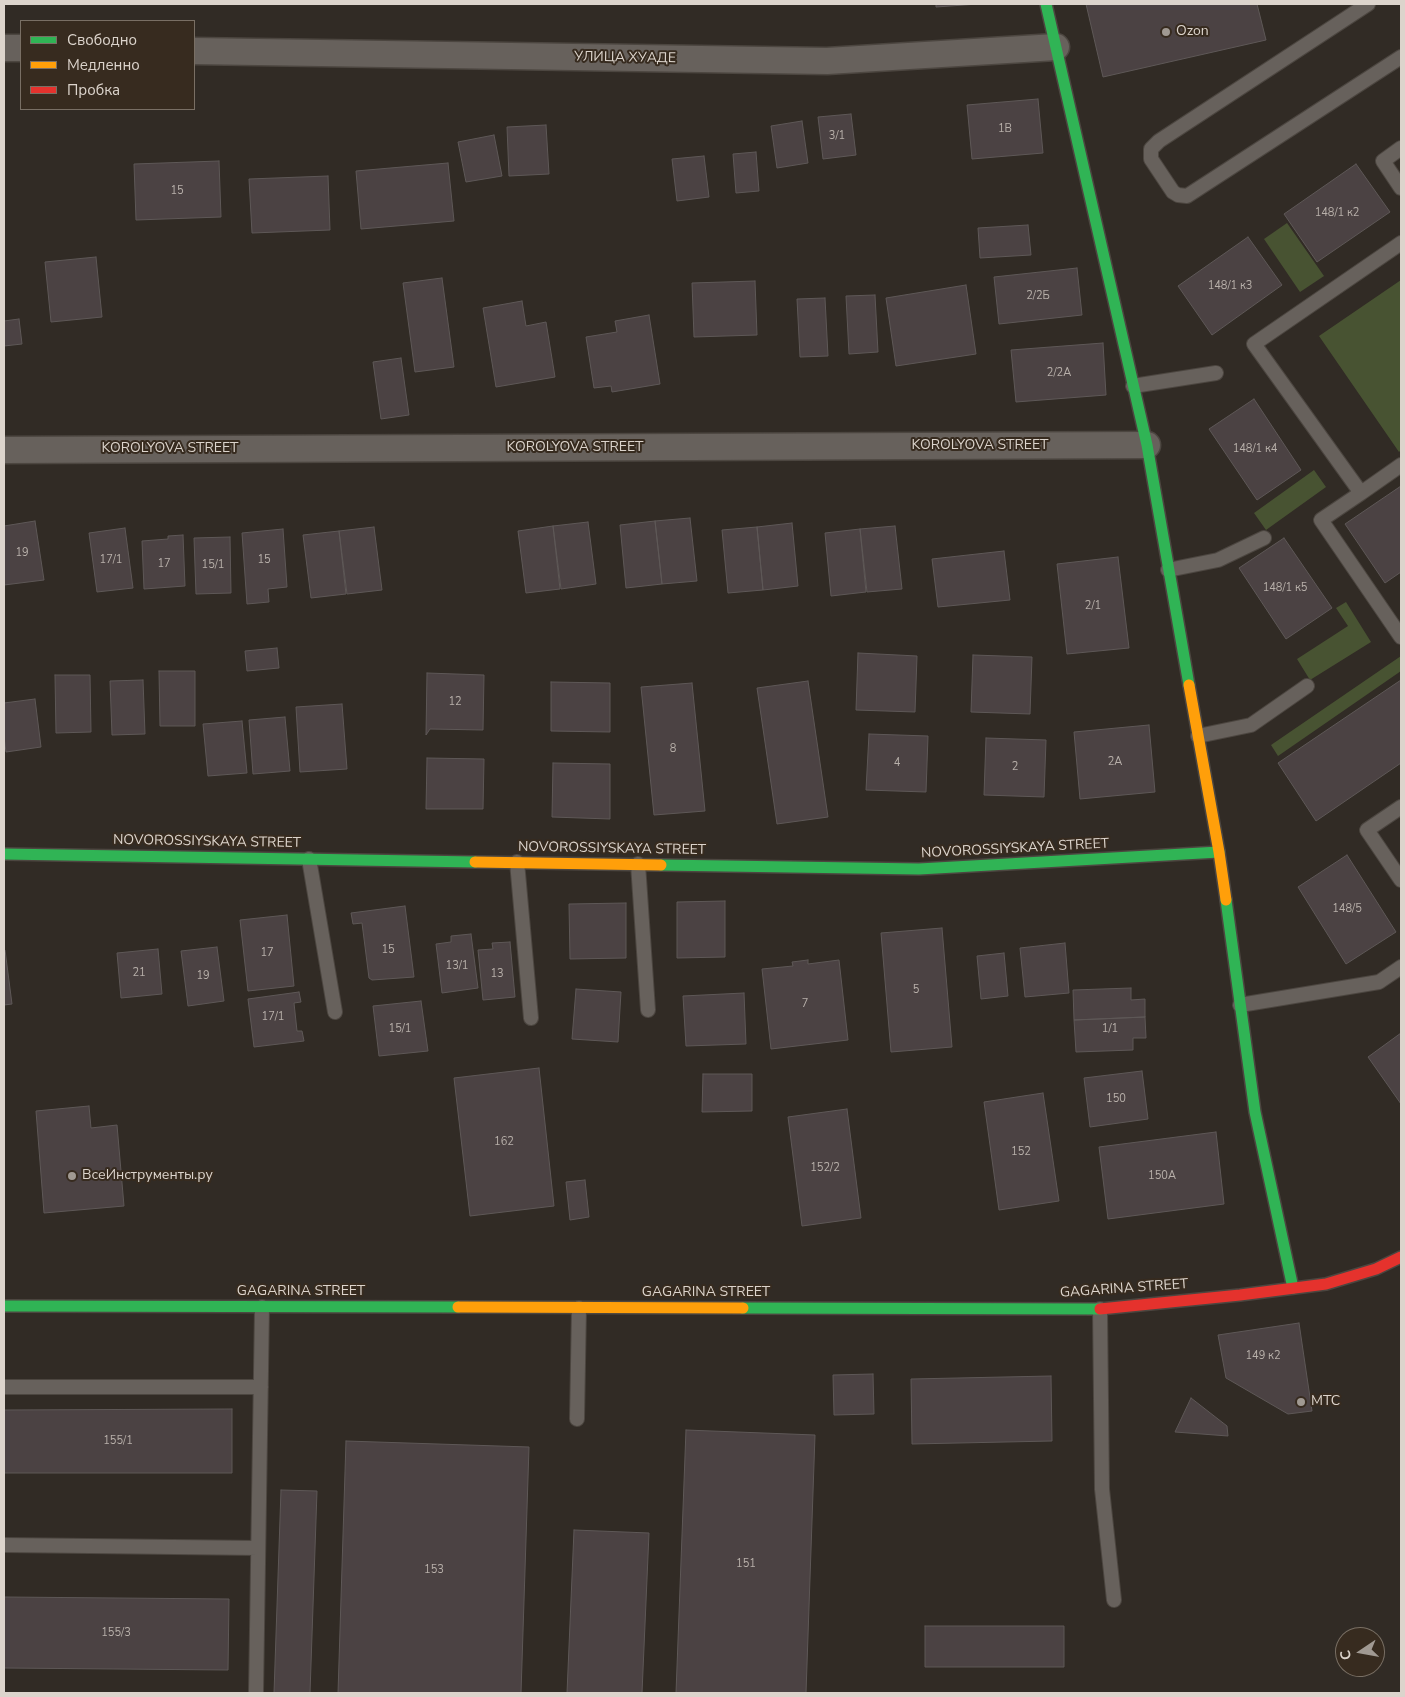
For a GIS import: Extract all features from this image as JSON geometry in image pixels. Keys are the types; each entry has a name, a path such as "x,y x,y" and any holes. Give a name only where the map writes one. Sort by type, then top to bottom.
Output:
{"street":[{"path":"1046,4 1146,445 1219,852 1255,1112 1293,1288"},
{"name":"УЛИЦА ХУАДЕ","path":"195,51 827,61 1056,47"},
{"path":"4,48 20,48"},
{"name":"KOROLYOVA STREET","path":"4,450 1146,445"},
{"name":"NOVOROSSIYSKAYA STREET","path":"4,854 919,869 1219,852"},
{"name":"GAGARINA STREET","path":"4,1306 1100,1308 1240,1296 1326,1284 1376,1269 1401,1257"}],"lane":[{"path":"1368,4 1159,141 1151,149 1151,159 1173,192 1178,195 1187,196 1401,57"},
{"path":"1401,148 1383,161 1401,188"},
{"path":"1361,493 1254,344 1401,242"},
{"path":"1133,386 1216,373"},
{"path":"1401,465 1321,520 1401,637"},
{"path":"1168,570 1218,560 1264,538"},
{"path":"1198,736 1251,725 1307,686"},
{"path":"1401,806 1366,830 1401,880"},
{"path":"309,859 335,1012"},
{"path":"517,862 531,1018"},
{"path":"638,864 648,1010"},
{"path":"1240,1005 1379,982 1401,967"},
{"path":"256,1693 262,1307"},
{"path":"578,1419 579,1308"},
{"path":"1100,1308 1102,1489 1114,1600"},
{"path":"4,1387 261,1388"},
{"path":"4,1545 258,1548"}],"green space":[{"path":"1287,223 1324,276 1300,292 1264,239"},
{"path":"1401,280 1401,450 1399,452 1319,336"},
{"path":"1314,470 1326,487 1266,530 1254,513"},
{"path":"1346,602 1371,642 1310,680 1297,659 1348,626 1336,608"},
{"path":"1401,656 1401,671 1278,756 1271,745"}],"building":[{"path":"936,4 978,4 936,7"},
{"path":"1086,4 1257,4 1266,40 1103,77"},
{"path":"1038,99 1043,153 972,159 967,105"},
{"path":"851,114 856,155 823,159 818,117"},
{"path":"802,121 808,163 777,168 771,126"},
{"path":"546,125 549,174 509,176 507,127"},
{"path":"494,135 502,176 466,182 458,142"},
{"path":"756,152 759,191 736,193 733,154"},
{"path":"704,156 709,197 677,201 672,159"},
{"path":"219,161 221,217 136,220 134,164"},
{"path":"448,163 454,221 361,229 356,171"},
{"path":"1356,164 1390,212 1317,262 1284,214"},
{"path":"328,176 330,230 252,233 249,179"},
{"path":"1028,225 1031,255 980,258 978,228"},
{"path":"1248,237 1282,285 1212,335 1178,286"},
{"path":"96,257 102,317 51,322 45,262"},
{"path":"1077,268 1082,315 999,324 994,277"},
{"path":"442,278 454,367 415,372 403,283"},
{"path":"755,281 757,335 694,337 692,283"},
{"path":"966,285 976,354 896,366 886,298"},
{"path":"875,295 878,352 849,354 846,296"},
{"path":"825,298 828,356 800,357 797,299"},
{"path":"522,301 526,326 546,322 555,377 496,387 483,308"},
{"path":"649,315 660,384 612,392 611,386 594,388 586,337 617,332 615,321"},
{"path":"19,319 22,344 4,346 4,321"},
{"path":"1103,343 1106,395 1016,402 1011,350"},
{"path":"401,358 409,415 381,419 373,362"},
{"path":"1254,399 1301,470 1257,500 1209,429"},
{"path":"1401,486 1401,572 1385,583 1345,524"},
{"path":"690,518 697,581 662,584 655,521"},
{"path":"35,521 44,580 4,585 4,526"},
{"path":"655,521 662,584 626,588 620,525"},
{"path":"588,522 596,584 561,589 553,526"},
{"path":"792,523 798,586 763,590 757,527"},
{"path":"553,526 560,589 526,593 518,531"},
{"path":"895,526 902,589 867,592 860,529"},
{"path":"374,527 382,590 347,594 339,531"},
{"path":"757,527 763,590 728,593 722,530"},
{"path":"125,528 133,588 97,592 89,533"},
{"path":"283,529 287,587 268,589 269,602 247,604 242,533"},
{"path":"860,529 866,592 831,596 825,533"},
{"path":"339,531 346,594 311,598 303,535"},
{"path":"183,535 185,586 144,589 142,541 168,539 168,536"},
{"path":"230,537 231,593 196,594 194,538"},
{"path":"1284,538 1332,608 1286,639 1239,568"},
{"path":"1004,551 1010,600 938,607 932,559"},
{"path":"1118,557 1129,648 1067,654 1057,564"},
{"path":"277,648 279,668 247,671 245,651"},
{"path":"858,653 917,656 915,712 856,710"},
{"path":"973,655 1032,657 1030,714 971,712"},
{"path":"159,671 195,671 195,726 160,726"},
{"path":"427,673 484,675 483,730 430,729 426,735"},
{"path":"55,675 90,675 91,732 56,733"},
{"path":"143,680 145,734 112,735 110,681"},
{"path":"1401,680 1401,763 1316,821 1278,763"},
{"path":"808,681 828,817 777,824 757,688"},
{"path":"551,682 610,683 610,732 551,731"},
{"path":"692,683 705,811 654,815 641,687"},
{"path":"35,699 41,747 6,752 4,703"},
{"path":"342,704 347,769 300,772 296,707"},
{"path":"285,717 290,771 253,774 249,720"},
{"path":"242,721 247,773 208,776 203,724"},
{"path":"1149,725 1155,792 1080,799 1074,732"},
{"path":"869,734 928,736 926,792 866,790"},
{"path":"986,738 1046,740 1044,797 984,795"},
{"path":"427,758 484,759 483,809 426,809"},
{"path":"553,763 610,764 610,819 552,817"},
{"path":"1347,855 1396,932 1346,964 1298,887"},
{"path":"725,901 725,957 677,958 677,902"},
{"path":"626,903 626,958 570,959 569,904"},
{"path":"405,906 414,977 372,980 369,978 362,923 353,924 351,913"},
{"path":"287,915 294,986 248,991 240,920"},
{"path":"942,928 952,1047 891,1052 881,933"},
{"path":"471,934 478,988 442,993 436,944 451,942 451,936"},
{"path":"510,942 515,997 483,1000 478,950 493,949 492,943"},
{"path":"1065,943 1069,993 1025,997 1020,948"},
{"path":"217,947 224,1001 188,1006 181,951"},
{"path":"158,949 162,994 121,998 117,953"},
{"path":"4,950 12,1004 4,1005"},
{"path":"1004,953 1008,996 981,999 977,956"},
{"path":"808,960 808,964 839,960 848,1040 771,1049 762,969 793,966 792,962"},
{"path":"1131,988 1131,1000 1145,999 1145,1017 1074,1020 1073,990"},
{"path":"576,989 621,992 618,1042 572,1039"},
{"path":"299,992 301,1002 294,1003 297,1031 302,1031 304,1041 254,1047 248,999"},
{"path":"744,993 746,1044 686,1046 683,996"},
{"path":"421,1001 428,1051 379,1056 373,1006"},
{"path":"1145,1017 1146,1038 1133,1038 1133,1050 1076,1052 1074,1020"},
{"path":"1401,1033 1401,1104 1368,1057"},
{"path":"539,1068 554,1206 470,1216 454,1078"},
{"path":"1142,1071 1148,1119 1090,1127 1084,1078"},
{"path":"703,1074 752,1074 752,1111 702,1112"},
{"path":"1043,1093 1059,1201 999,1210 984,1102"},
{"path":"89,1106 91,1128 117,1125 124,1206 44,1213 36,1111"},
{"path":"847,1109 861,1218 802,1226 788,1117"},
{"path":"1216,1132 1224,1204 1108,1219 1099,1147"},
{"path":"585,1180 589,1217 570,1220 566,1182"},
{"path":"1299,1323 1312,1411 1288,1414 1226,1378 1218,1335"},
{"path":"873,1374 874,1414 834,1415 833,1375"},
{"path":"1051,1376 1052,1441 912,1444 911,1379"},
{"path":"1191,1398 1227,1426 1228,1436 1175,1432"},
{"path":"232,1409 232,1473 4,1473 4,1410"},
{"path":"686,1430 815,1435 806,1693 676,1693"},
{"path":"346,1441 529,1447 521,1693 338,1693"},
{"path":"281,1490 317,1491 310,1693 274,1693"},
{"path":"574,1530 649,1533 642,1693 567,1693"},
{"path":"4,1597 229,1599 228,1670 4,1668"},
{"path":"925,1626 1064,1626 1064,1667 925,1667"}],"traffic: fast":[{"path":"1046,4 1147,445 1189,685"},
{"path":"661,865 919,869 1219,852"},
{"path":"4,854 475,862"},
{"path":"1226,900 1255,1112 1293,1288"},
{"path":"4,1306 458,1307"},
{"path":"743,1308 1100,1309"}],"traffic: slow":[{"path":"1189,685 1226,900"},
{"path":"475,862 661,865"},
{"path":"458,1307 743,1308"}],"traffic: jam":[{"path":"1100,1309 1326,1284 1376,1269 1401,1257"}],"place":[{"name":"Ozon","path":"1166,32"},
{"name":"ВсеИнструменты.ру","path":"72,1176"},
{"name":"МТС","path":"1301,1402"}]}
